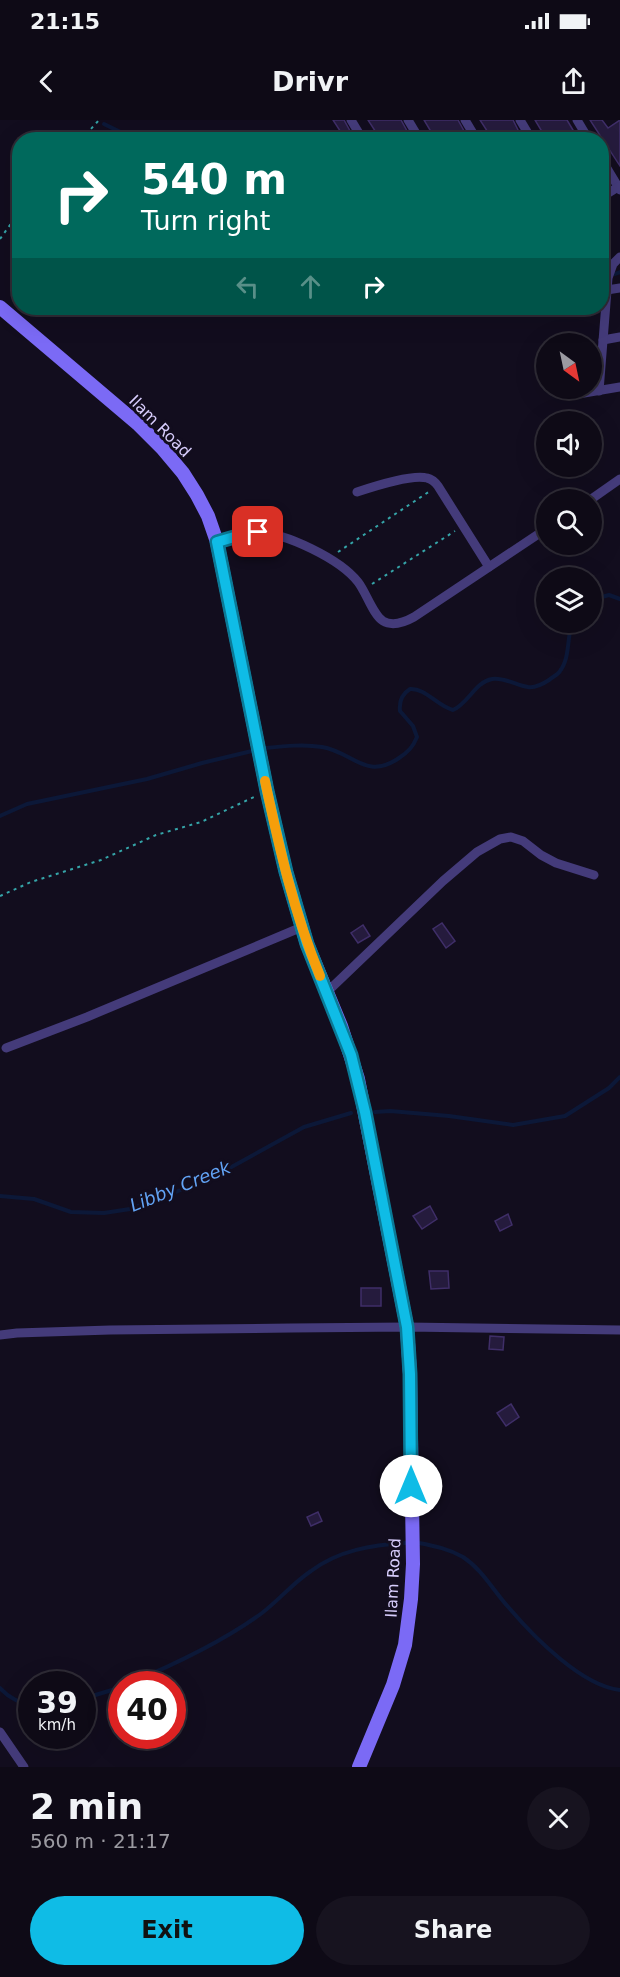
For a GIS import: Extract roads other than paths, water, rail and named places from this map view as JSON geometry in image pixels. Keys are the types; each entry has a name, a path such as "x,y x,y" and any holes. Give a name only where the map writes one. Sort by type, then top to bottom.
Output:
{"street":[{"path":"609,172 619,189"},
{"path":"609,275 620,257"},
{"name":"Ilam Road","path":"0,308 139,425 183,473 208,516 217,542 267,791 286,872 302,927 345,1036 358,1079 407,1327 410,1374 413,1564 405,1646 393,1685 359,1767"},
{"path":"602,353 604,315"},
{"path":"603,340 620,337"},
{"path":"602,390 620,387"},
{"path":"357,492 419,477 430,479 438,486 489,567"},
{"path":"602,492 620,479"},
{"path":"217,542 248,533 271,534 297,543 350,572 379,617 384,622 398,623 414,617 536,536"},
{"path":"327,992 443,881 477,852 500,839 511,837 523,841 556,863 594,875"},
{"path":"6,1047 87,1017 302,927"},
{"path":"0,1335 110,1330 407,1327 620,1330"},
{"path":"0,1732 24,1767"}],"waterway":[{"path":"104,124 120,132"},
{"path":"615,274 620,272"},
{"path":"602,597 609,595 620,599"},
{"path":"266,748 301,745 322,747 368,766 377,767 387,764 408,751 417,737 413,726 400,711 402,698 407,691 410,689 421,691 453,710 481,684 492,679 501,679 528,687 539,685 558,674 563,666 569,633"},
{"path":"0,816 27,804 147,779 252,751"},
{"name":"Libby Creek","path":"375,1112 390,1111 449,1116 513,1125 565,1116 609,1088 620,1077"},
{"name":"Libby Creek","path":"0,1196 34,1199 71,1212 104,1213 130,1209 226,1170 304,1127 351,1113"},
{"path":"157,1671 231,1633 262,1613 304,1576 333,1558 368,1547 406,1543"},
{"path":"419,1543 442,1548 470,1562 545,1646 590,1680 605,1687 620,1690"},
{"path":"0,1688 18,1700"},
{"path":"96,1695 108,1691"}]}
